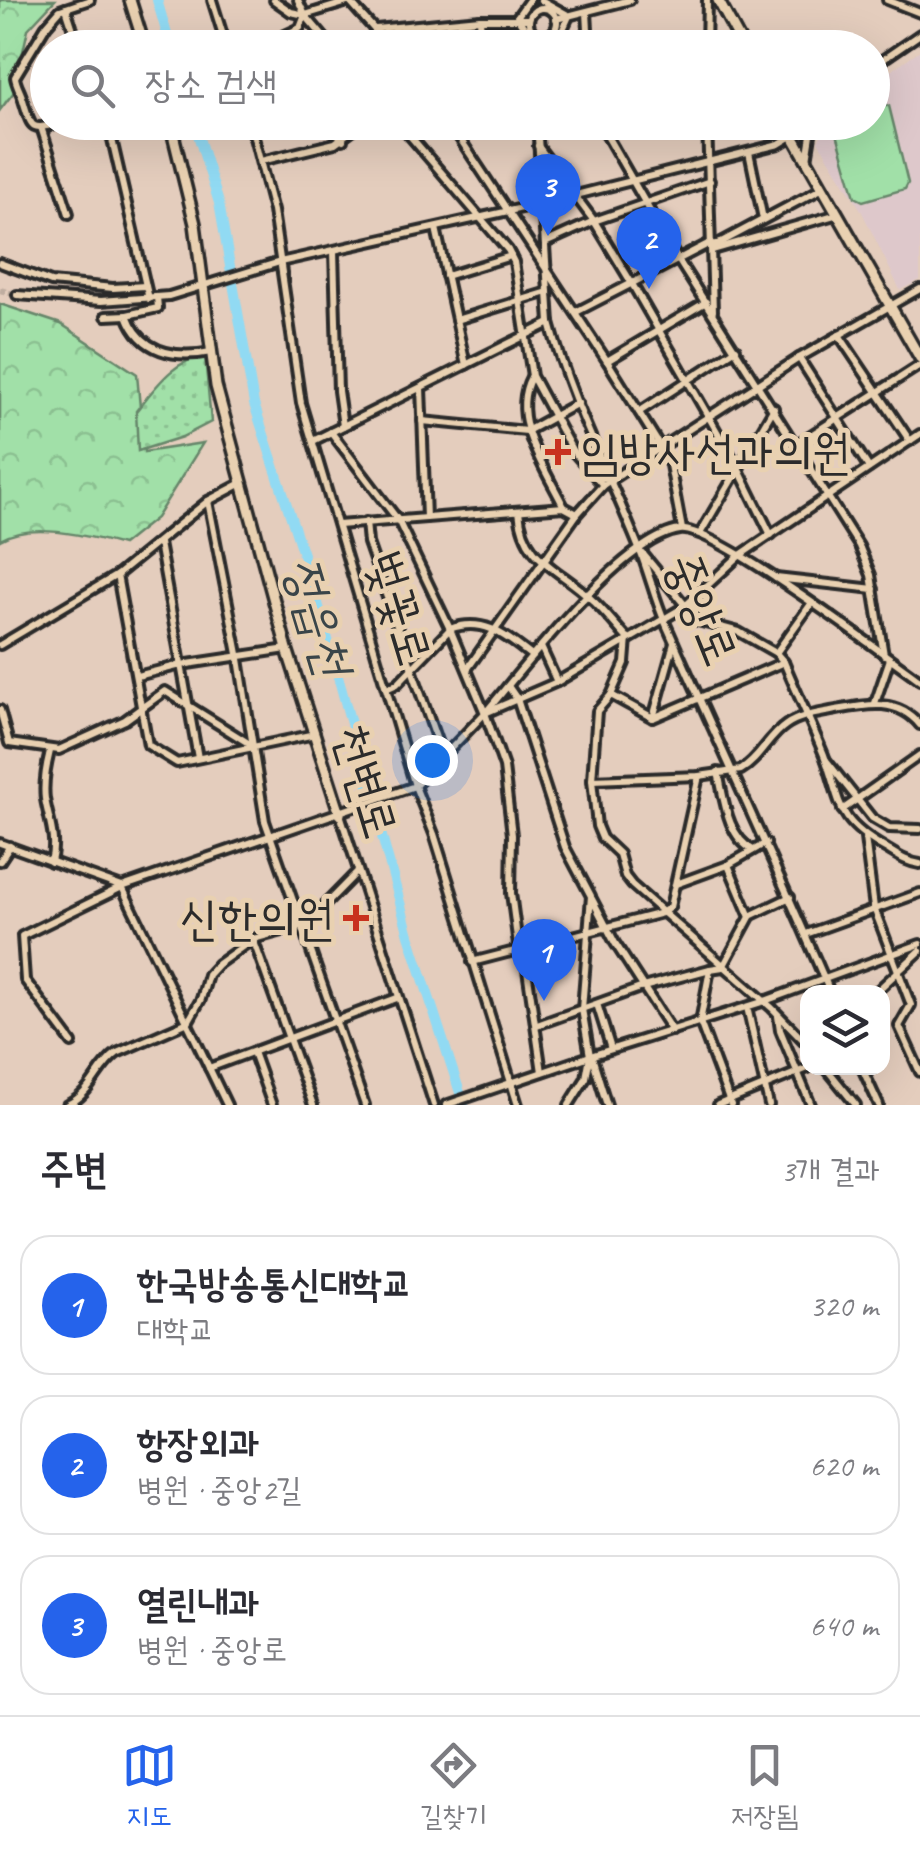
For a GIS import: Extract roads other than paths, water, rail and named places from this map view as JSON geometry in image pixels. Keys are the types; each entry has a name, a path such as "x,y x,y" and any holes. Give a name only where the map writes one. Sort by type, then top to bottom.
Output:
{"main road":[{"path":"130,0 139,30"},
{"path":"718,0 734,30"},
{"name":"천변로","path":"175,140 209,285 210,352 216,386 286,649 340,814"},
{"path":"794,140 920,362"}],"street":[{"path":"44,30 60,10 90,0"},
{"path":"212,0 222,30"},
{"path":"274,0 291,12 306,16 350,1 376,29 480,19 530,19"},
{"path":"298,0 318,30"},
{"path":"517,17 531,0 536,10"},
{"path":"541,0 569,16"},
{"path":"556,19 630,0"},
{"path":"706,30 707,0"},
{"path":"887,0 920,13"},
{"path":"66,8 73,30"},
{"path":"536,10 549,10 556,19 553,30"},
{"path":"532,30 530,19 536,10"},
{"path":"587,12 588,30"},
{"path":"296,30 306,16"},
{"path":"563,30 569,16"},
{"path":"517,17 525,30"},
{"path":"480,19 481,30"},
{"path":"890,55 920,34"},
{"path":"30,52 15,76 30,123"},
{"path":"45,140 69,214"},
{"path":"106,316 158,308 146,286 112,140"},
{"name":"벚꽃로","path":"255,140 273,210 294,369 313,441 416,786 518,1105"},
{"path":"261,161 343,140"},
{"path":"414,140 511,256 532,376 572,450 606,484"},
{"path":"461,140 660,446 670,465 682,530"},
{"name":"중앙로","path":"538,140 550,323 606,484 639,550 674,642 827,985"},
{"path":"609,140 677,258 859,546 874,590 887,657 875,703"},
{"path":"707,140 713,313"},
{"path":"17,295 85,300 150,298 209,285 280,262 632,182 786,140"},
{"path":"807,161 810,140"},
{"path":"538,145 594,222 631,282 738,468 771,534"},
{"path":"748,152 763,219"},
{"path":"545,243 710,181"},
{"path":"711,248 822,189"},
{"path":"711,248 838,214"},
{"path":"436,228 466,365"},
{"path":"576,312 677,258 708,244 711,248"},
{"path":"334,250 338,391 343,426"},
{"path":"446,276 511,256"},
{"path":"0,263 52,282 113,288 146,286"},
{"path":"468,669 577,514 606,484 799,358 920,289"},
{"path":"456,320 548,292"},
{"path":"146,311 150,298"},
{"path":"608,361 706,302"},
{"path":"127,314 140,335 168,355 210,352"},
{"path":"313,441 550,323"},
{"path":"838,334 910,441"},
{"path":"639,412 736,349"},
{"path":"799,358 869,468"},
{"path":"798,444 920,362"},
{"path":"532,376 522,395 528,431 564,507"},
{"path":"421,388 426,518"},
{"path":"422,421 528,431 578,403"},
{"path":"700,532 774,408"},
{"path":"330,432 398,520 486,713 504,767 510,818 511,894 518,945 524,948"},
{"path":"486,713 557,682 684,607 738,556 920,434"},
{"path":"0,644 117,575 208,502 243,482"},
{"path":"208,502 269,836 365,1105"},
{"path":"338,525 564,507 577,514"},
{"path":"519,511 521,530 543,564 588,596 628,638"},
{"path":"366,522 368,543 443,759"},
{"path":"72,1043 26,980 22,936 122,887 416,786 588,596 639,550 682,530 700,532 773,578 920,680"},
{"path":"160,543 198,758"},
{"path":"639,550 698,621 738,632 776,653 784,662 825,759 830,784 842,810 865,837 907,861 920,864"},
{"path":"117,575 148,745 177,764 315,734"},
{"path":"773,578 874,590"},
{"path":"776,653 812,604"},
{"path":"388,688 397,684 450,629 461,625 498,629 533,657"},
{"path":"628,638 625,663 611,695 597,711 592,780 602,838 618,854 632,885 800,1037"},
{"path":"653,718 674,642"},
{"path":"541,647 557,682"},
{"path":"137,676 286,649"},
{"path":"653,718 784,662"},
{"path":"508,686 517,700 565,846 606,926 672,1030"},
{"path":"0,710 4,744 60,750 142,709 165,691 254,747"},
{"path":"611,695 653,718"},
{"path":"592,780 733,772 747,768 775,734 796,718 875,703 898,708 920,724"},
{"path":"50,751 45,798 56,844 51,862"},
{"path":"842,810 920,756"},
{"path":"825,759 882,825 920,829"},
{"path":"718,772 733,829 744,846 754,851"},
{"path":"472,962 670,908 699,776"},
{"name":"천변로","path":"340,814 434,1105"},
{"path":"865,837 874,908 911,1005 900,1026 920,1072"},
{"path":"0,843 122,887 227,1105"},
{"path":"675,885 728,865 766,843"},
{"path":"0,861 10,846"},
{"path":"728,865 750,916"},
{"path":"67,1105 90,1088 117,1053 188,1022 208,975 230,954 253,939 302,926 357,872"},
{"path":"806,934 920,893"},
{"path":"591,896 582,1009 591,1056 608,1105"},
{"path":"537,1025 643,988 723,966 750,916 790,897"},
{"path":"253,939 313,1105"},
{"path":"446,1105 920,947"},
{"path":"883,985 920,947"},
{"path":"524,948 542,1072"},
{"path":"710,969 700,1022 730,1102"},
{"path":"209,1068 397,998"},
{"path":"597,1004 611,1049"},
{"path":"747,1007 769,1105"},
{"path":"778,1014 780,1030 812,1105"},
{"path":"910,1049 920,1046"},
{"path":"253,1052 272,1105"},
{"path":"569,1105 586,1078 591,1056"},
{"path":"718,1105 800,1071"},
{"path":"832,1075 856,1105"},
{"path":"865,1075 879,1105"}],"waterway":[{"name":"정읍천","path":"157,0 166,30"},
{"name":"정읍천","path":"200,140 219,203 254,404 313,585 409,935 464,1105"}],"tunnel":[{"path":"0,290 17,295"}],"place":[{"name":"열린내과","path":"548,236"},
{"name":"항장외과","path":"649,289"},
{"name":"임방사선과의원","path":"558,452"},
{"name":"신한의원","path":"356,918"},
{"name":"한국방송통신대학교","path":"544,1001"}]}
